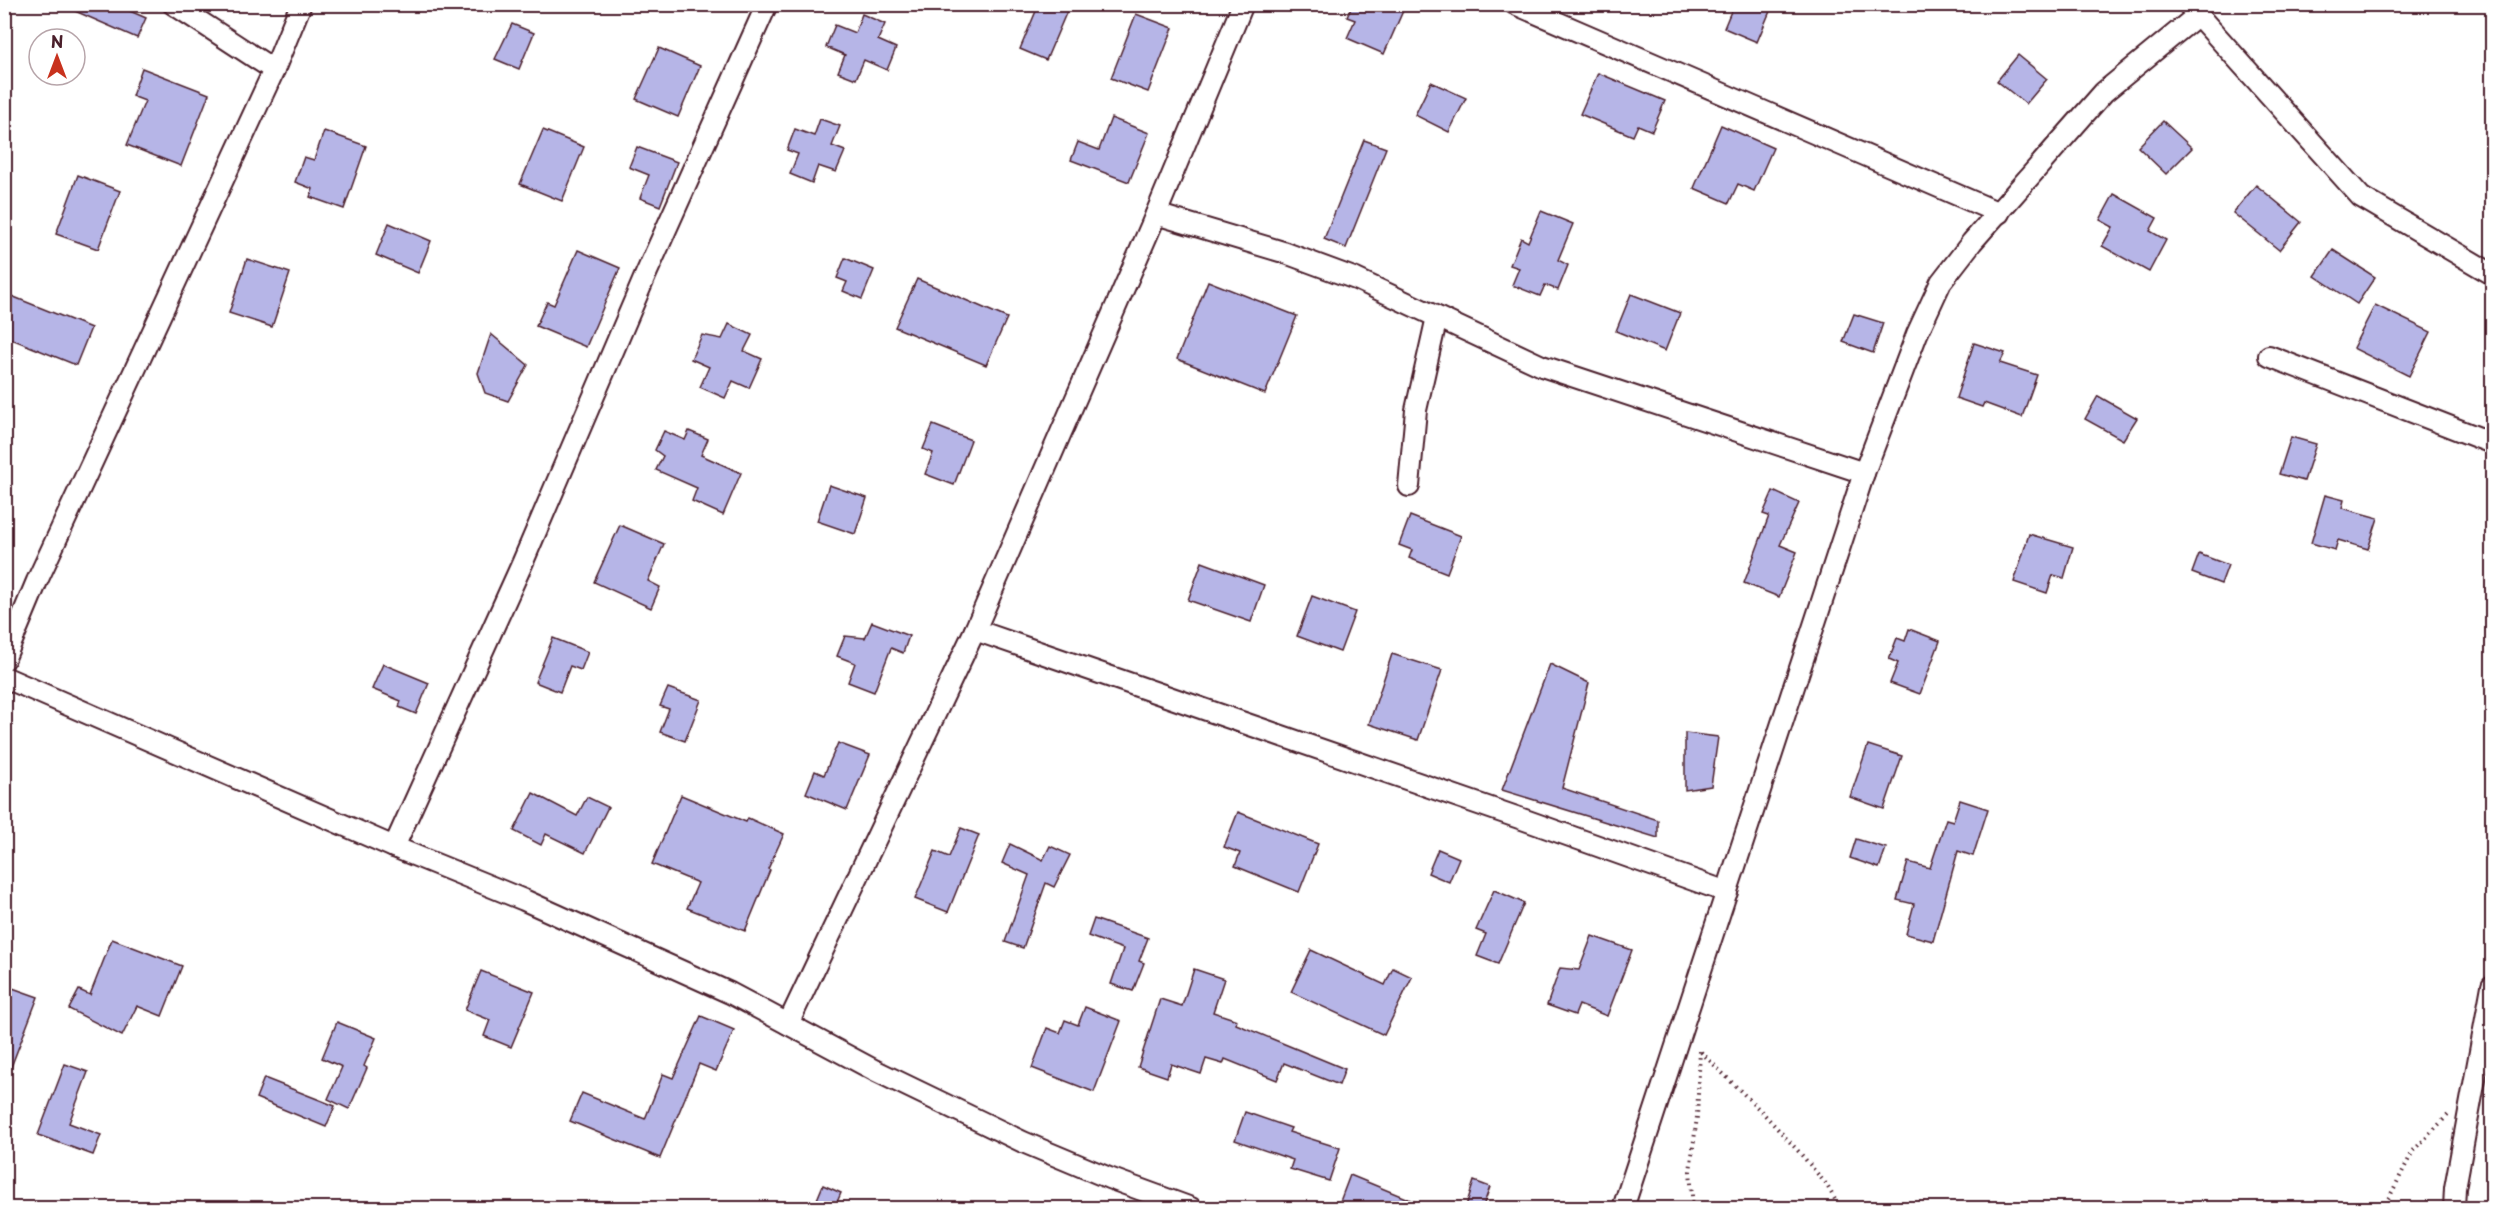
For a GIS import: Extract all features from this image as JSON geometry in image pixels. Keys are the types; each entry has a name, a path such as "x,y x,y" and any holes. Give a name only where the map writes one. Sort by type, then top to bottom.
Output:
{"street":[{"path":"173,4 274,70"},
{"path":"4,660 41,571 274,70 301,4"},
{"path":"394,847 522,564 646,274 767,4"},
{"path":"788,1024 975,630 1156,214 1243,4"},
{"path":"1515,4 1999,213"},
{"path":"1623,1209 1864,473 1917,333 1941,282 1972,242 2104,92 2193,10 2361,197 2493,274"},
{"path":"1156,214 1283,252 1356,279 1542,366 1864,473"},
{"path":"1409,486 1416,410 1437,317"},
{"path":"2269,356 2493,443"},
{"path":"975,630 1525,819 1727,892"},
{"path":"4,678 557,915 730,993 874,1070 1023,1142 1191,1209"},
{"path":"2454,1209 2455,1188 2493,986"}],"path":[{"path":"1684,1028 1695,1040 1701,1052 1791,1143 1826,1184 1840,1209"},
{"path":"1693,1209 1690,1172 1697,1117 1701,1052"},
{"path":"2381,1209 2412,1152 2475,1087"}],"building":[{"path":"59,4 114,4 146,18 137,38"},
{"path":"1039,4 1070,4 1046,60 1020,49"},
{"path":"1353,4 1406,4 1384,54 1347,38 1355,20 1347,17"},
{"path":"1734,4 1773,4 1757,42 1724,28"},
{"path":"862,14 885,24 878,40 896,48 887,70 864,60 856,79 838,72 845,55 826,47 835,25 855,33"},
{"path":"1136,14 1173,28 1148,92 1111,78"},
{"path":"512,24 534,33 519,69 495,59"},
{"path":"659,48 700,66 678,117 636,99"},
{"path":"2018,55 2047,79 2026,104 1997,81"},
{"path":"142,68 209,94 181,166 127,145 145,101 132,96"},
{"path":"1598,73 1665,101 1652,131 1638,125 1633,136 1580,114"},
{"path":"1431,82 1466,98 1449,132 1415,115"},
{"path":"1111,118 1149,133 1129,182 1071,160 1078,142 1099,150"},
{"path":"820,119 840,126 832,146 845,151 836,172 818,166 812,183 790,174 798,154 787,150 795,129 814,136"},
{"path":"2163,121 2192,148 2166,174 2138,147"},
{"path":"1721,125 1773,148 1754,191 1738,184 1729,203 1694,188"},
{"path":"543,130 584,147 562,201 520,184"},
{"path":"324,131 366,146 344,209 310,197 313,189 295,182 304,157 314,160"},
{"path":"1364,140 1386,148 1346,248 1324,239"},
{"path":"637,147 677,162 660,206 640,198 649,175 629,167"},
{"path":"78,175 120,191 98,249 56,234"},
{"path":"2256,185 2301,222 2279,250 2233,213"},
{"path":"2114,194 2157,218 2150,231 2166,240 2149,272 2102,246 2113,227 2100,220"},
{"path":"1541,211 1573,224 1558,260 1568,265 1558,290 1545,285 1540,296 1512,285 1519,268 1510,265 1521,238 1528,242"},
{"path":"389,223 431,241 418,273 376,255"},
{"path":"578,250 620,268 586,347 536,326 547,302 554,305"},
{"path":"2333,250 2375,277 2357,304 2315,276"},
{"path":"845,258 874,270 862,299 843,291 847,282 837,278"},
{"path":"247,259 290,273 272,327 229,313"},
{"path":"917,279 1007,318 986,365 895,327"},
{"path":"1208,281 1297,316 1265,394 1177,359"},
{"path":"4,293 91,328 76,365 4,336"},
{"path":"1631,294 1680,313 1665,351 1616,331"},
{"path":"2375,305 2431,332 2409,376 2353,348"},
{"path":"1854,314 1883,323 1873,353 1843,342"},
{"path":"729,324 752,335 744,351 762,359 749,388 733,381 725,398 700,387 709,367 691,359 702,335 722,339"},
{"path":"491,334 528,365 508,401 485,393 478,373"},
{"path":"1974,343 2005,353 2000,363 2037,375 2022,417 1984,403 1982,407 1956,398"},
{"path":"2098,396 2137,418 2123,440 2085,419"},
{"path":"933,425 971,440 954,485 925,474 933,453 923,449"},
{"path":"664,431 685,440 689,431 708,439 701,455 741,473 723,515 692,501 697,488 656,470 663,456 655,450"},
{"path":"2291,437 2316,444 2304,481 2279,474"},
{"path":"829,485 867,498 855,534 817,521"},
{"path":"1773,491 1799,503 1780,545 1797,552 1779,597 1744,583 1769,516 1763,514"},
{"path":"2325,495 2344,500 2342,508 2378,518 2368,549 2338,540 2335,550 2311,543"},
{"path":"1410,516 1461,536 1447,573 1409,558 1412,550 1399,545"},
{"path":"620,525 664,544 648,581 660,587 651,608 594,582"},
{"path":"2029,534 2073,547 2064,578 2053,575 2047,593 2014,582"},
{"path":"2199,554 2228,565 2221,584 2192,573"},
{"path":"1202,562 1264,585 1251,622 1188,600"},
{"path":"1312,596 1355,612 1340,652 1297,636"},
{"path":"872,622 909,636 903,653 891,648 874,692 848,682 855,663 837,656 845,636 865,638"},
{"path":"1909,629 1940,641 1920,694 1890,683 1898,663 1889,659 1897,638 1905,641"},
{"path":"553,638 588,652 581,670 570,666 560,692 535,682"},
{"path":"1392,654 1442,670 1418,740 1369,724"},
{"path":"383,664 429,683 416,714 399,707 401,701 372,689"},
{"path":"1550,664 1589,683 1562,788 1658,820 1658,838 1502,790"},
{"path":"668,688 701,700 685,741 660,732 669,709 660,706"},
{"path":"1685,733 1718,737 1711,786 1685,790"},
{"path":"838,743 870,755 847,810 806,793 815,771 824,775"},
{"path":"1868,745 1902,756 1884,809 1850,797"},
{"path":"533,793 577,816 587,797 608,807 585,853 546,834 541,845 514,831"},
{"path":"681,795 746,822 748,818 784,834 745,931 687,908 698,883 652,864"},
{"path":"1960,800 1988,809 1973,856 1958,851 1933,941 1906,934 1914,904 1897,900 1908,862 1930,868 1946,819 1953,821"},
{"path":"1238,812 1318,844 1299,892 1235,866 1240,853 1224,847"},
{"path":"961,828 979,835 948,912 915,899 935,851 949,857"},
{"path":"1856,839 1886,848 1879,868 1850,858"},
{"path":"1010,844 1043,860 1050,846 1070,855 1054,887 1046,883 1023,948 1005,942 1029,875 1002,863"},
{"path":"1438,849 1459,858 1449,882 1428,873"},
{"path":"1494,890 1524,903 1498,964 1477,956 1486,934 1476,930"},
{"path":"1094,919 1148,938 1139,961 1144,963 1133,991 1111,984 1123,949 1088,936"},
{"path":"1592,936 1632,950 1607,1016 1579,1005 1575,1015 1547,1005 1560,968 1579,970"},
{"path":"112,939 182,966 162,1016 137,1006 122,1036 69,1009 79,990 90,995"},
{"path":"1311,950 1385,985 1393,968 1412,977 1384,1035 1291,992"},
{"path":"1194,969 1224,979 1213,1012 1237,1020 1236,1024 1345,1069 1339,1085 1284,1063 1277,1080 1225,1059 1223,1064 1206,1059 1201,1074 1171,1064 1167,1077 1138,1067 1160,999 1182,1006"},
{"path":"481,971 534,992 511,1047 484,1036 490,1020 465,1010"},
{"path":"4,985 38,997 6,1080 4,1080"},
{"path":"1085,1007 1121,1021 1094,1092 1032,1068 1047,1028 1060,1033 1065,1020 1078,1025"},
{"path":"701,1016 734,1030 716,1071 699,1064 660,1158 570,1121 582,1093 645,1119 663,1074 673,1078"},
{"path":"337,1022 376,1038 364,1066 367,1068 349,1109 328,1099 342,1067 322,1058"},
{"path":"65,1064 88,1072 69,1123 101,1135 93,1155 38,1135"},
{"path":"264,1078 335,1106 326,1127 256,1098"},
{"path":"1245,1112 1291,1128 1289,1132 1340,1148 1329,1181 1290,1169 1293,1160 1235,1140"},
{"path":"1350,1175 1430,1209 1351,1209 1339,1204"},
{"path":"1474,1181 1490,1187 1482,1209 1465,1209"},
{"path":"823,1185 841,1193 834,1209 813,1209"}]}
